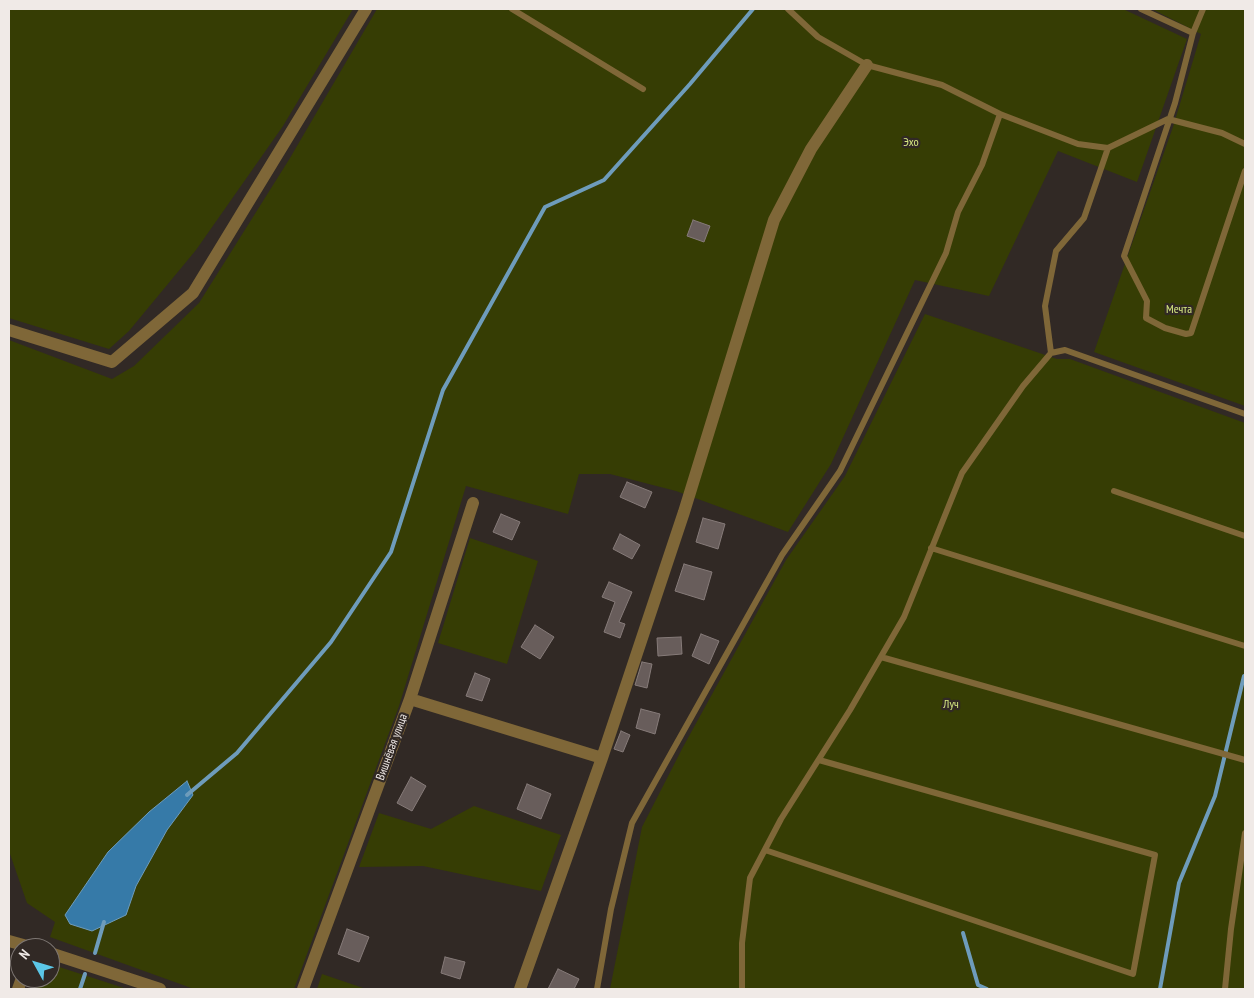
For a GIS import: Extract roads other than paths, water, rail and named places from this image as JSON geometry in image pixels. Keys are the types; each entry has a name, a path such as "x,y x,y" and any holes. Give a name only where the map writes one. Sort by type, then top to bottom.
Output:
{"street":[{"path":"9,330 112,362 193,293 366,9"},
{"path":"520,989 602,758 684,512 774,220 810,149 867,65"},
{"name":"Вишнёвая улица","path":"302,989 410,699 473,503"},
{"path":"410,699 602,758"},
{"path":"60,956 160,989"}],"lane":[{"path":"512,9 643,89"},
{"path":"788,9 818,37 867,65 942,85 1000,114 1078,144 1108,148 1168,119 1222,133 1245,144"},
{"path":"1141,9 1193,34"},
{"path":"1203,9 1193,34 1175,103 1168,119 1124,256 1146,301 1146,318 1165,328 1186,334 1191,333 1245,171"},
{"path":"597,989 611,909 632,823 782,555 840,471 946,254 958,212 982,165 1000,114"},
{"path":"1050,353 1045,306 1056,251 1084,218 1108,148"},
{"path":"742,989 742,943 750,878 904,617 962,473 1023,386 1050,353 1065,350 1245,414"},
{"path":"1114,491 1245,536"},
{"path":"932,548 1245,646"},
{"path":"881,657 1245,760"},
{"path":"765,850 1133,974 1155,854 819,760"},
{"path":"1225,989 1232,920 1245,833"}],"water":[{"path":"187,781 193,795 167,830 136,886 126,915 92,931 70,924 65,915 108,852 149,812"}],"waterway":[{"path":"187,795 237,753 331,642 391,552 443,390 545,207 604,180 690,84 753,9"},
{"path":"1160,989 1179,883 1215,796 1244,676"},
{"path":"95,953 104,922"},
{"path":"963,933 978,985 987,989"},
{"path":"80,989 85,974"}],"park label":[{"name":"Эхо","path":"911,143"},
{"name":"Мечта","path":"1179,310"},
{"name":"Луч","path":"951,705"}]}
